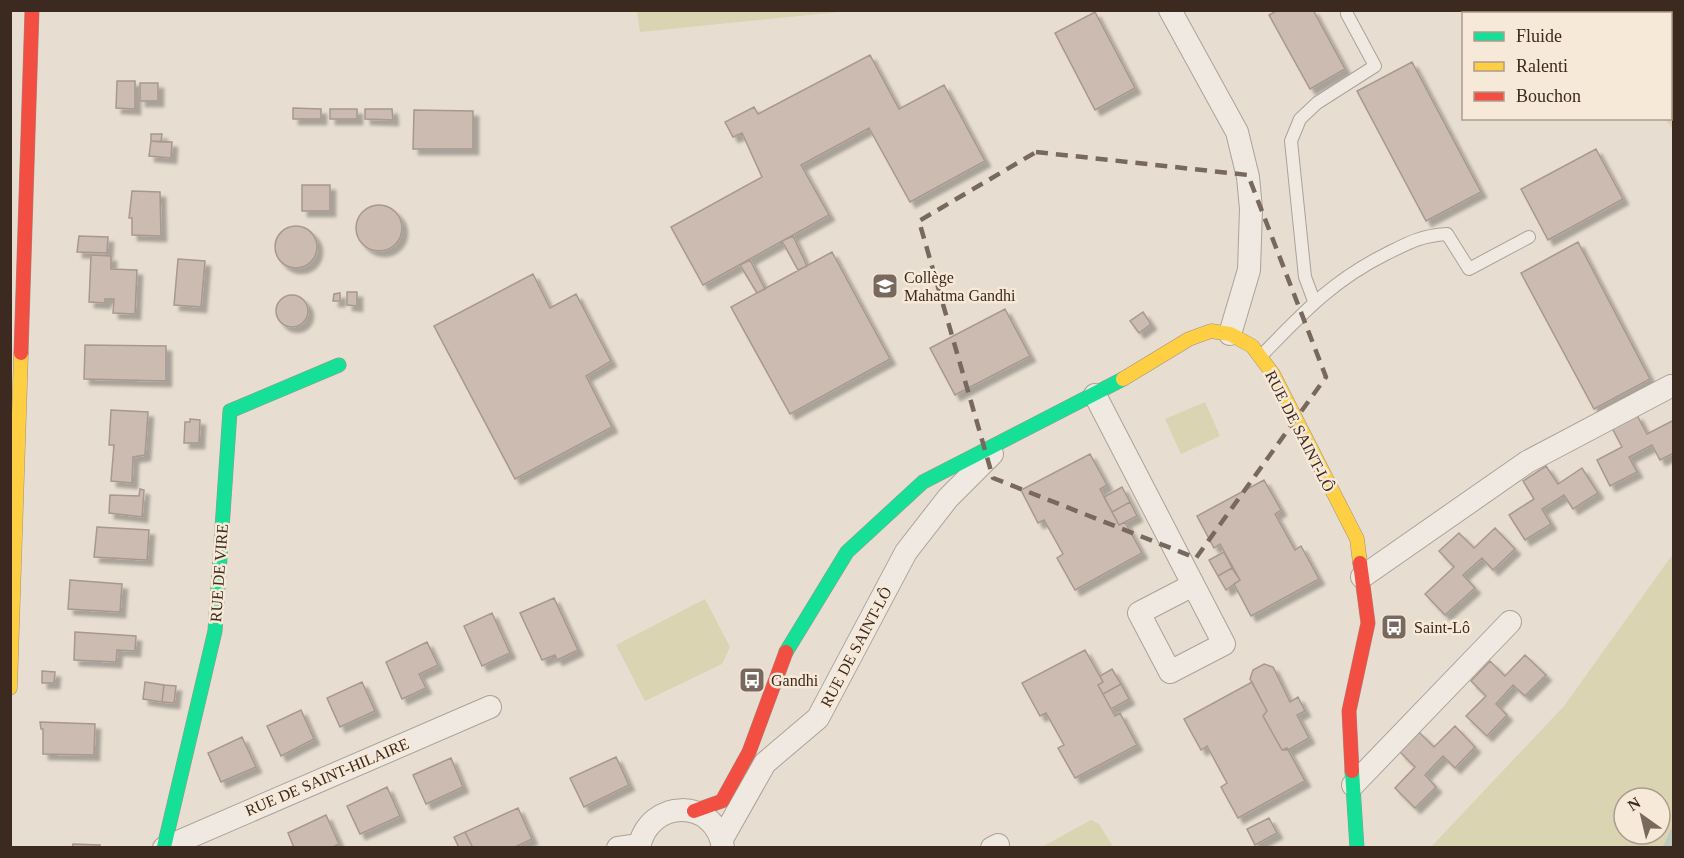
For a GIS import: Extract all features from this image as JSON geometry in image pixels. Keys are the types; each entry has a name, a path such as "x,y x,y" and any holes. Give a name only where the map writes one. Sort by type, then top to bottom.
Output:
{"street":[{"path":"10,687 20,89 32,10"},
{"path":"1170,10 1237,132 1248,177 1251,210 1249,270 1230,334"},
{"name":"RUE DE SAINT-LÔ","path":"694,811 722,801 749,752 782,659 847,552 923,482 1095,395 1189,339 1211,331 1230,334 1252,346 1273,374 1357,539 1368,623 1349,711 1357,848"},
{"name":"RUE DE VIRE","path":"164,847 215,631 230,411 339,365"},
{"path":"1362,576 1527,462 1671,386"},
{"path":"1095,395 1193,585"},
{"name":"RUE DE SAINT-LÔ","path":"722,843 765,763 818,718 906,552 948,498 1005,440"},
{"path":"895,508 904,513 920,535"},
{"path":"1353,785 1510,622"},
{"name":"RUE DE SAINT-HILAIRE","path":"164,847 490,707"},
{"path":"632,847 659,815 676,809 694,811 716,827 722,843"}],"lane":[{"path":"1314,301 1305,277 1291,141 1300,119 1317,103 1375,66 1347,14"},
{"path":"1260,357 1314,301 1355,270 1423,235 1446,234 1469,269 1529,237"}],"highlighted area":[{"path":"1036,152 1248,175 1326,377 1196,558 993,478 919,221"}],"shaded area":[{"path":"637,10 849,11 640,32"},
{"path":"1673,11 1673,129 1666,120 1672,120 1672,12 1591,12"},
{"path":"1205,402 1220,436 1181,454 1165,419"},
{"path":"1673,554 1673,847 1431,847 1564,706"},
{"path":"705,599 730,647 722,664 645,701 616,645"},
{"path":"1091,820 1099,824 1113,847 1042,847"}],"building":[{"path":"1278,10 1313,10 1345,69 1310,89 1269,15"},
{"path":"1095,12 1135,88 1095,110 1055,33"},
{"path":"870,55 899,109 944,85 985,161 910,202 869,128 801,165 829,215 703,285 671,227 762,177 742,133 733,137 725,122 754,107 758,114"},
{"path":"1412,62 1481,192 1426,221 1357,91"},
{"path":"117,81 135,81 135,109 116,108"},
{"path":"140,83 158,83 158,101 140,101"},
{"path":"293,108 321,109 321,119 293,119"},
{"path":"330,109 357,109 357,119 330,119"},
{"path":"365,109 392,109 393,120 365,119"},
{"path":"414,110 473,111 473,149 413,149"},
{"path":"151,134 162,134 161,142 151,141"},
{"path":"151,141 172,142 171,158 149,156"},
{"path":"1596,149 1623,199 1548,240 1521,189"},
{"path":"302,185 330,185 330,211 302,211"},
{"path":"132,191 160,192 161,236 132,235 132,218 129,218"},
{"path":"379,205 395,212 402,228 395,244 379,251 363,244 356,228 363,212"},
{"path":"296,226 304,227 311,232 316,239 316,255 311,262 304,267 296,268 288,267 281,262 276,255 275,247 276,239 281,232 288,227"},
{"path":"79,236 108,237 107,253 77,252"},
{"path":"793,236 807,266 798,270 782,241"},
{"path":"1578,242 1650,379 1594,409 1521,273"},
{"path":"832,252 890,359 790,414 731,307"},
{"path":"91,255 111,256 111,269 137,270 135,314 113,313 114,299 105,299 105,303 89,302"},
{"path":"178,259 205,261 201,307 174,305"},
{"path":"750,260 765,289 757,293 740,265"},
{"path":"533,274 550,308 576,294 611,361 586,376 612,427 515,479 434,326"},
{"path":"347,292 357,292 357,306 347,305"},
{"path":"340,293 340,301 333,301 334,294"},
{"path":"292,295 303,300 308,311 303,322 292,327 281,322 276,311 281,300"},
{"path":"1005,309 1030,356 955,395 930,348"},
{"path":"1143,312 1151,324 1139,333 1130,321"},
{"path":"85,345 166,346 166,381 84,379"},
{"path":"111,410 148,412 145,455 133,457 132,483 111,481 114,445 109,445"},
{"path":"1637,415 1647,434 1674,420 1674,453 1660,460 1652,445 1629,457 1637,472 1610,486 1597,460 1622,447 1612,428"},
{"path":"190,419 200,420 199,443 184,443 185,422 190,422"},
{"path":"1090,454 1107,485 1100,489 1119,525 1125,522 1142,553 1075,590 1057,558 1063,554 1044,520 1038,523 1021,490"},
{"path":"1546,466 1558,484 1582,468 1598,493 1573,509 1564,495 1542,509 1551,524 1525,540 1509,515 1534,499 1523,481"},
{"path":"1264,480 1281,510 1275,514 1295,550 1301,546 1319,579 1251,616 1234,584 1240,580 1220,544 1214,548 1197,516"},
{"path":"1122,487 1130,502 1112,512 1104,497"},
{"path":"140,489 144,490 142,517 109,513 110,495 139,496"},
{"path":"1130,502 1137,516 1119,525 1112,512"},
{"path":"97,527 149,530 147,560 94,557"},
{"path":"1495,528 1515,549 1493,570 1482,558 1463,575 1475,588 1445,615 1425,594 1454,567 1439,551 1459,533 1474,548"},
{"path":"1224,552 1232,568 1218,576 1209,560"},
{"path":"1232,568 1240,580 1226,590 1218,576"},
{"path":"70,580 122,584 120,612 68,609"},
{"path":"554,598 578,650 557,660 555,655 542,660 520,613"},
{"path":"492,613 510,653 482,666 464,626"},
{"path":"75,632 136,636 135,651 117,650 116,662 74,660"},
{"path":"427,642 438,665 419,674 426,688 402,699 386,662"},
{"path":"1085,650 1103,682 1098,685 1115,716 1120,713 1137,745 1075,778 1058,748 1064,745 1046,713 1040,716 1022,683"},
{"path":"1525,655 1546,675 1525,696 1513,685 1496,704 1507,715 1487,736 1466,716 1486,696 1471,681 1490,661 1505,676"},
{"path":"1264,664 1273,667 1290,702 1298,697 1305,711 1297,715 1309,738 1288,750 1282,750 1263,716 1267,711 1250,679 1253,670"},
{"path":"1112,669 1121,684 1103,694 1098,685 1103,682 1100,676"},
{"path":"42,671 55,672 54,683 42,683"},
{"path":"145,682 164,685 162,702 143,699"},
{"path":"362,682 375,711 340,727 327,698"},
{"path":"1252,682 1267,711 1263,716 1282,750 1287,748 1305,781 1238,818 1221,787 1227,783 1207,746 1201,750 1184,719"},
{"path":"1121,684 1129,699 1111,709 1103,694"},
{"path":"164,685 176,686 174,703 162,702"},
{"path":"301,710 314,739 281,756 267,726"},
{"path":"40,722 95,724 94,755 43,754 43,729 41,729"},
{"path":"1455,726 1475,747 1455,768 1443,756 1425,775 1436,787 1415,808 1395,788 1415,767 1400,752 1419,732 1434,747"},
{"path":"242,737 256,767 221,782 208,753"},
{"path":"616,757 629,785 584,807 570,778"},
{"path":"451,758 463,787 426,804 413,775"},
{"path":"387,787 400,816 360,834 347,806"},
{"path":"518,808 532,839 513,848 473,848 465,832"},
{"path":"326,815 339,844 331,848 294,848 288,833"},
{"path":"1269,818 1277,833 1255,845 1247,829"},
{"path":"465,832 473,848 459,848 454,837"},
{"path":"73,844 100,845 100,848 72,848"}],"waterway":[{"path":"1667,848 1674,832"}],"traffic: fast":[{"path":"164,847 215,631 230,411 339,365"},
{"path":"786,652 847,552 923,482 1123,379"},
{"path":"1352,771 1357,848"}],"traffic: slow":[{"path":"1123,379 1189,339 1211,331 1230,334 1252,346 1273,374 1357,539 1360,563"},
{"path":"10,688 21,353"}],"traffic: jam":[{"path":"21,353 32,10"},
{"path":"1352,771 1349,711 1368,623 1360,563"},
{"path":"694,811 722,801 749,752 786,652"}],"place":[{"name":"Collège Mahatma Gandhi","path":"885,286"},
{"name":"Saint-Lô","path":"1394,627"},
{"name":"Gandhi","path":"752,680"}]}
